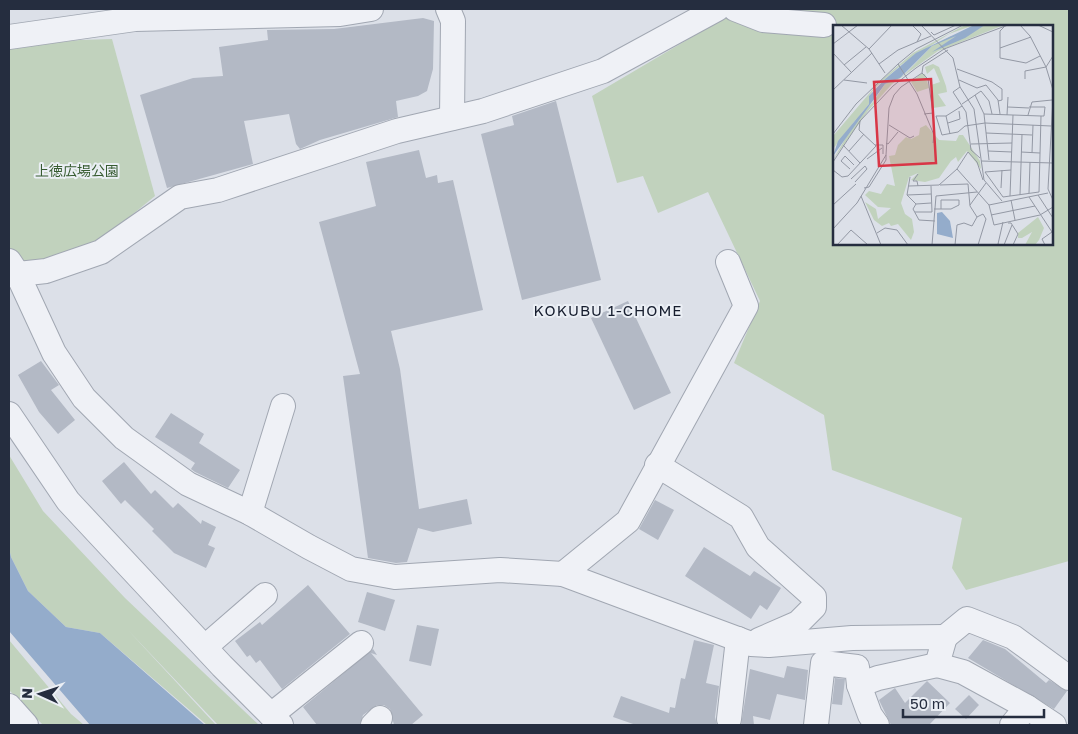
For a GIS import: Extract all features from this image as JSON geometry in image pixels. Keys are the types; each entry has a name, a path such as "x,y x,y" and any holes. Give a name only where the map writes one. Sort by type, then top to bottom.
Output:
{"street":[{"path":"9,37 135,19 340,14 371,9"},
{"path":"448,9 453,21 452,118"},
{"path":"717,9 603,71 483,111 397,131 218,190 180,197 101,252 46,271 12,270 54,353 90,404 124,438 188,484 250,513 351,569 394,577 500,570 563,574 744,642 769,645 852,638 945,637"},
{"path":"735,9 763,20 824,25"},
{"path":"563,574 628,521 657,465 746,306 728,262"},
{"path":"250,513 283,406"},
{"path":"9,414 68,501 276,720 361,643"},
{"path":"657,465 741,517 758,547 814,597 814,608 798,623 744,642"},
{"path":"205,647 265,595"},
{"path":"937,665 945,637 968,619 1013,637 1069,678"},
{"path":"729,719 744,642"},
{"path":"816,725 823,663 857,667 860,685 870,715 877,725"},
{"path":"860,685 878,678 937,665 964,672 1027,707 1054,725"},
{"path":"9,706 26,725"},
{"path":"1012,725 1027,707"}],"green space":[{"path":"730,9 1069,9 1069,561 966,590 952,568 962,518 832,470 824,415 734,363 760,301 708,192 658,213 643,176 617,183 592,96 719,21"},
{"name":"上徳広場公園","path":"112,39 155,196 110,233 81,249 26,264 9,248 9,47"},
{"path":"9,455 43,511 125,598 259,725 218,725 127,629 216,725 207,725 100,633 66,627 28,591 11,557 9,548"},
{"path":"9,640 71,714 84,725 43,725 9,690"}],"water":[{"path":"9,548 11,557 28,591 66,627 100,633 205,725 90,725 9,631"}],"building":[{"path":"423,18 434,21 433,69 427,91 418,96 396,101 398,117 320,140 300,149 296,144 289,114 244,121 253,164 167,188 140,95 193,78 223,76 219,47 268,40 267,30 334,29"},
{"path":"556,101 601,280 522,300 481,134 514,125 512,116"},
{"path":"419,150 426,178 437,175 438,183 453,180 483,310 391,331 400,369 419,509 467,499 472,524 433,532 418,528 407,562 396,563 368,558 343,376 360,374 319,222 376,206 366,162"},
{"path":"628,301 671,393 634,410 591,318"},
{"path":"41,361 59,385 51,390 75,420 58,434 39,412 18,375"},
{"path":"171,413 204,434 199,443 240,470 228,488 195,472 191,469 195,463 155,437"},
{"path":"124,462 151,494 155,490 173,508 178,503 201,524 202,520 216,527 208,545 215,548 206,568 174,553 152,531 154,529 125,500 121,504 102,481"},
{"path":"655,500 674,510 658,540 639,529"},
{"path":"704,547 750,576 754,571 781,588 767,610 760,605 751,619 685,576"},
{"path":"308,585 350,634 282,689 260,660 256,663 250,655 247,657 235,641 260,622 262,625"},
{"path":"367,592 395,600 385,631 358,622"},
{"path":"417,625 439,629 431,666 409,661"},
{"path":"694,640 714,645 706,683 719,686 715,717 717,725 636,725 613,717 621,696 669,713 670,707 675,708 681,678 685,679"},
{"path":"983,640 1005,649 1046,683 1049,680 1067,691 1054,709 968,658"},
{"path":"373,649 377,655 371,653 423,715 411,725 394,725 390,709 384,705 377,705 363,715 360,725 317,725 303,707"},
{"path":"787,666 808,670 805,700 777,694 770,720 753,716 754,725 741,725 750,669 784,678"},
{"path":"835,678 845,679 842,705 832,704"},
{"path":"927,681 950,703 929,725 891,725 879,700 895,688 905,703"},
{"path":"969,695 979,705 966,719 955,709"}],"district":[{"name":"KOKUBU 1-CHOME","path":"608,310"}]}
